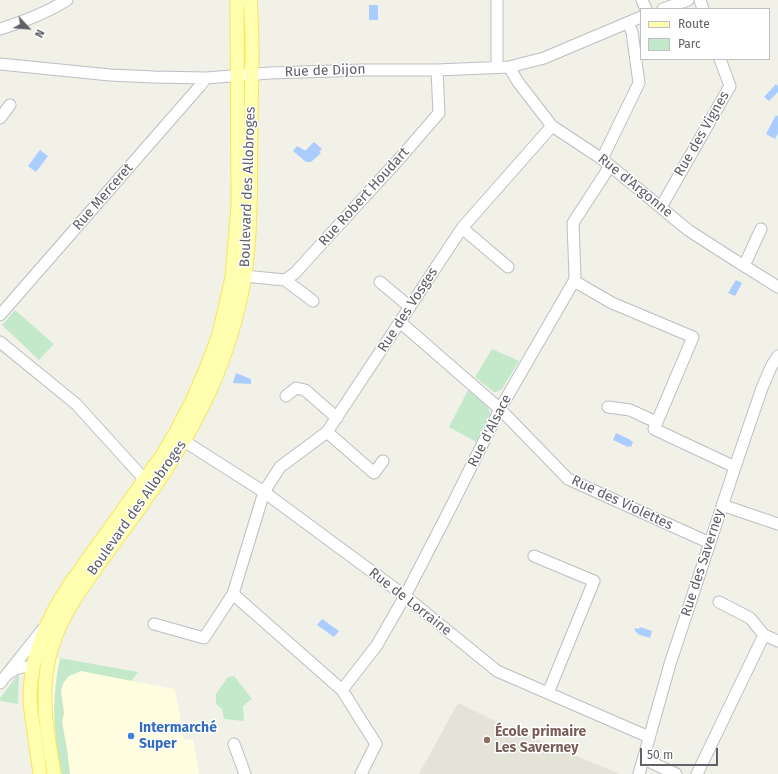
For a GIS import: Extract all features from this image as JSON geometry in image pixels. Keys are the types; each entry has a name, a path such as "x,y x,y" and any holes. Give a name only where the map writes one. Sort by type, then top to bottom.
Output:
{"main road":[{"name":"Boulevard des Allobroges","path":"40,774 30,695 33,668 46,625 58,602 70,584 170,442 193,399 218,338 232,277 238,206 237,0"},
{"name":"Boulevard des Allobroges","path":"54,774 46,727 44,690 49,657 58,630 72,602 156,485 184,441 202,408 217,374 237,312 244,276 250,206 252,74 250,0"}],"street":[{"path":"0,28 13,25 38,15 67,0"},
{"path":"497,0 497,67"},
{"path":"666,8 688,0"},
{"name":"Rue de Dijon","path":"0,64 110,75 206,78 252,74 508,67 544,58 640,17"},
{"name":"Rue d'Alsace","path":"342,690 377,645 405,596 500,409 576,276 573,223 606,162 639,83 632,32 628,23"},
{"name":"Rue des Vignes","path":"661,207 730,86 720,60"},
{"name":"Rue d'Argonne","path":"508,67 552,126 606,162 688,230 778,287"},
{"name":"Rue Robert Houdart","path":"285,280 295,273 402,157 438,113 437,70"},
{"name":"Rue Merceret","path":"0,315 206,78"},
{"path":"0,118 10,105"},
{"name":"Rue des Vosges","path":"154,624 204,638 233,594 264,492 280,467 327,432 462,228 552,126"},
{"path":"462,228 508,267"},
{"path":"744,266 761,229"},
{"path":"244,276 285,280 313,301"},
{"path":"574,280 612,303 693,337 654,429 735,466"},
{"path":"380,282 410,307"},
{"name":"Rue des Violettes","path":"400,322 500,409 568,479 710,544"},
{"path":"0,342 76,404 144,480"},
{"name":"Rue des Saverney","path":"638,774 644,759 670,664 735,466 762,388 772,365 778,356"},
{"path":"286,396 296,388 305,390 337,418"},
{"path":"608,407 630,410 656,422"},
{"path":"327,432 374,473 383,461"},
{"name":"Rue de Lorraine","path":"184,441 264,492 405,596 497,671 649,737"},
{"path":"722,505 778,524"},
{"path":"534,556 594,581 548,693"},
{"path":"233,594 342,690 376,744 361,774"},
{"path":"718,602 750,618 764,635 778,641"},
{"path":"2,681 46,625"},
{"path":"697,774 764,635"},
{"path":"2,681 12,671 19,667 26,666 33,668"},
{"path":"234,744 245,774"},
{"path":"644,759 676,774"}],"shaded area":[{"name":"Intermarché Super","path":"49,657 138,672 133,681 175,689 184,740 193,739 199,774 54,774"},
{"name":"École primaire Les Saverney","path":"458,703 516,731 620,774 419,774"}],"green space":[{"path":"15,310 54,344 39,360 2,325"},
{"path":"492,349 519,361 502,389 496,392 475,377"},
{"path":"468,390 485,403 490,414 476,442 449,427"},
{"path":"60,658 138,672 132,681 81,671 69,676 64,682 61,690 64,713 62,722 70,774 62,774 55,734 55,693"},
{"path":"19,673 18,704 0,701 0,698"},
{"path":"234,676 252,699 243,706 244,721 224,719 222,709 216,704 216,694 228,677"}],"water":[{"path":"369,5 378,5 378,20 369,20"},
{"path":"776,84 778,86 778,92 769,101 764,97"},
{"path":"776,115 778,116 778,133 775,139 766,134"},
{"path":"314,142 322,149 319,152 321,153 311,162 306,162 293,151 297,146 306,150"},
{"path":"40,150 48,156 36,172 28,166"},
{"path":"736,280 742,283 735,296 728,293"},
{"path":"236,373 251,379 251,384 233,383"},
{"path":"616,433 631,440 633,442 631,447 613,440"},
{"path":"322,619 339,631 334,637 317,625"},
{"path":"640,627 652,631 650,638 635,632 635,628 639,629"}],"place":[{"name":"Intermarché Super","path":"131,736"},
{"name":"École primaire Les Saverney","path":"487,740"}]}
